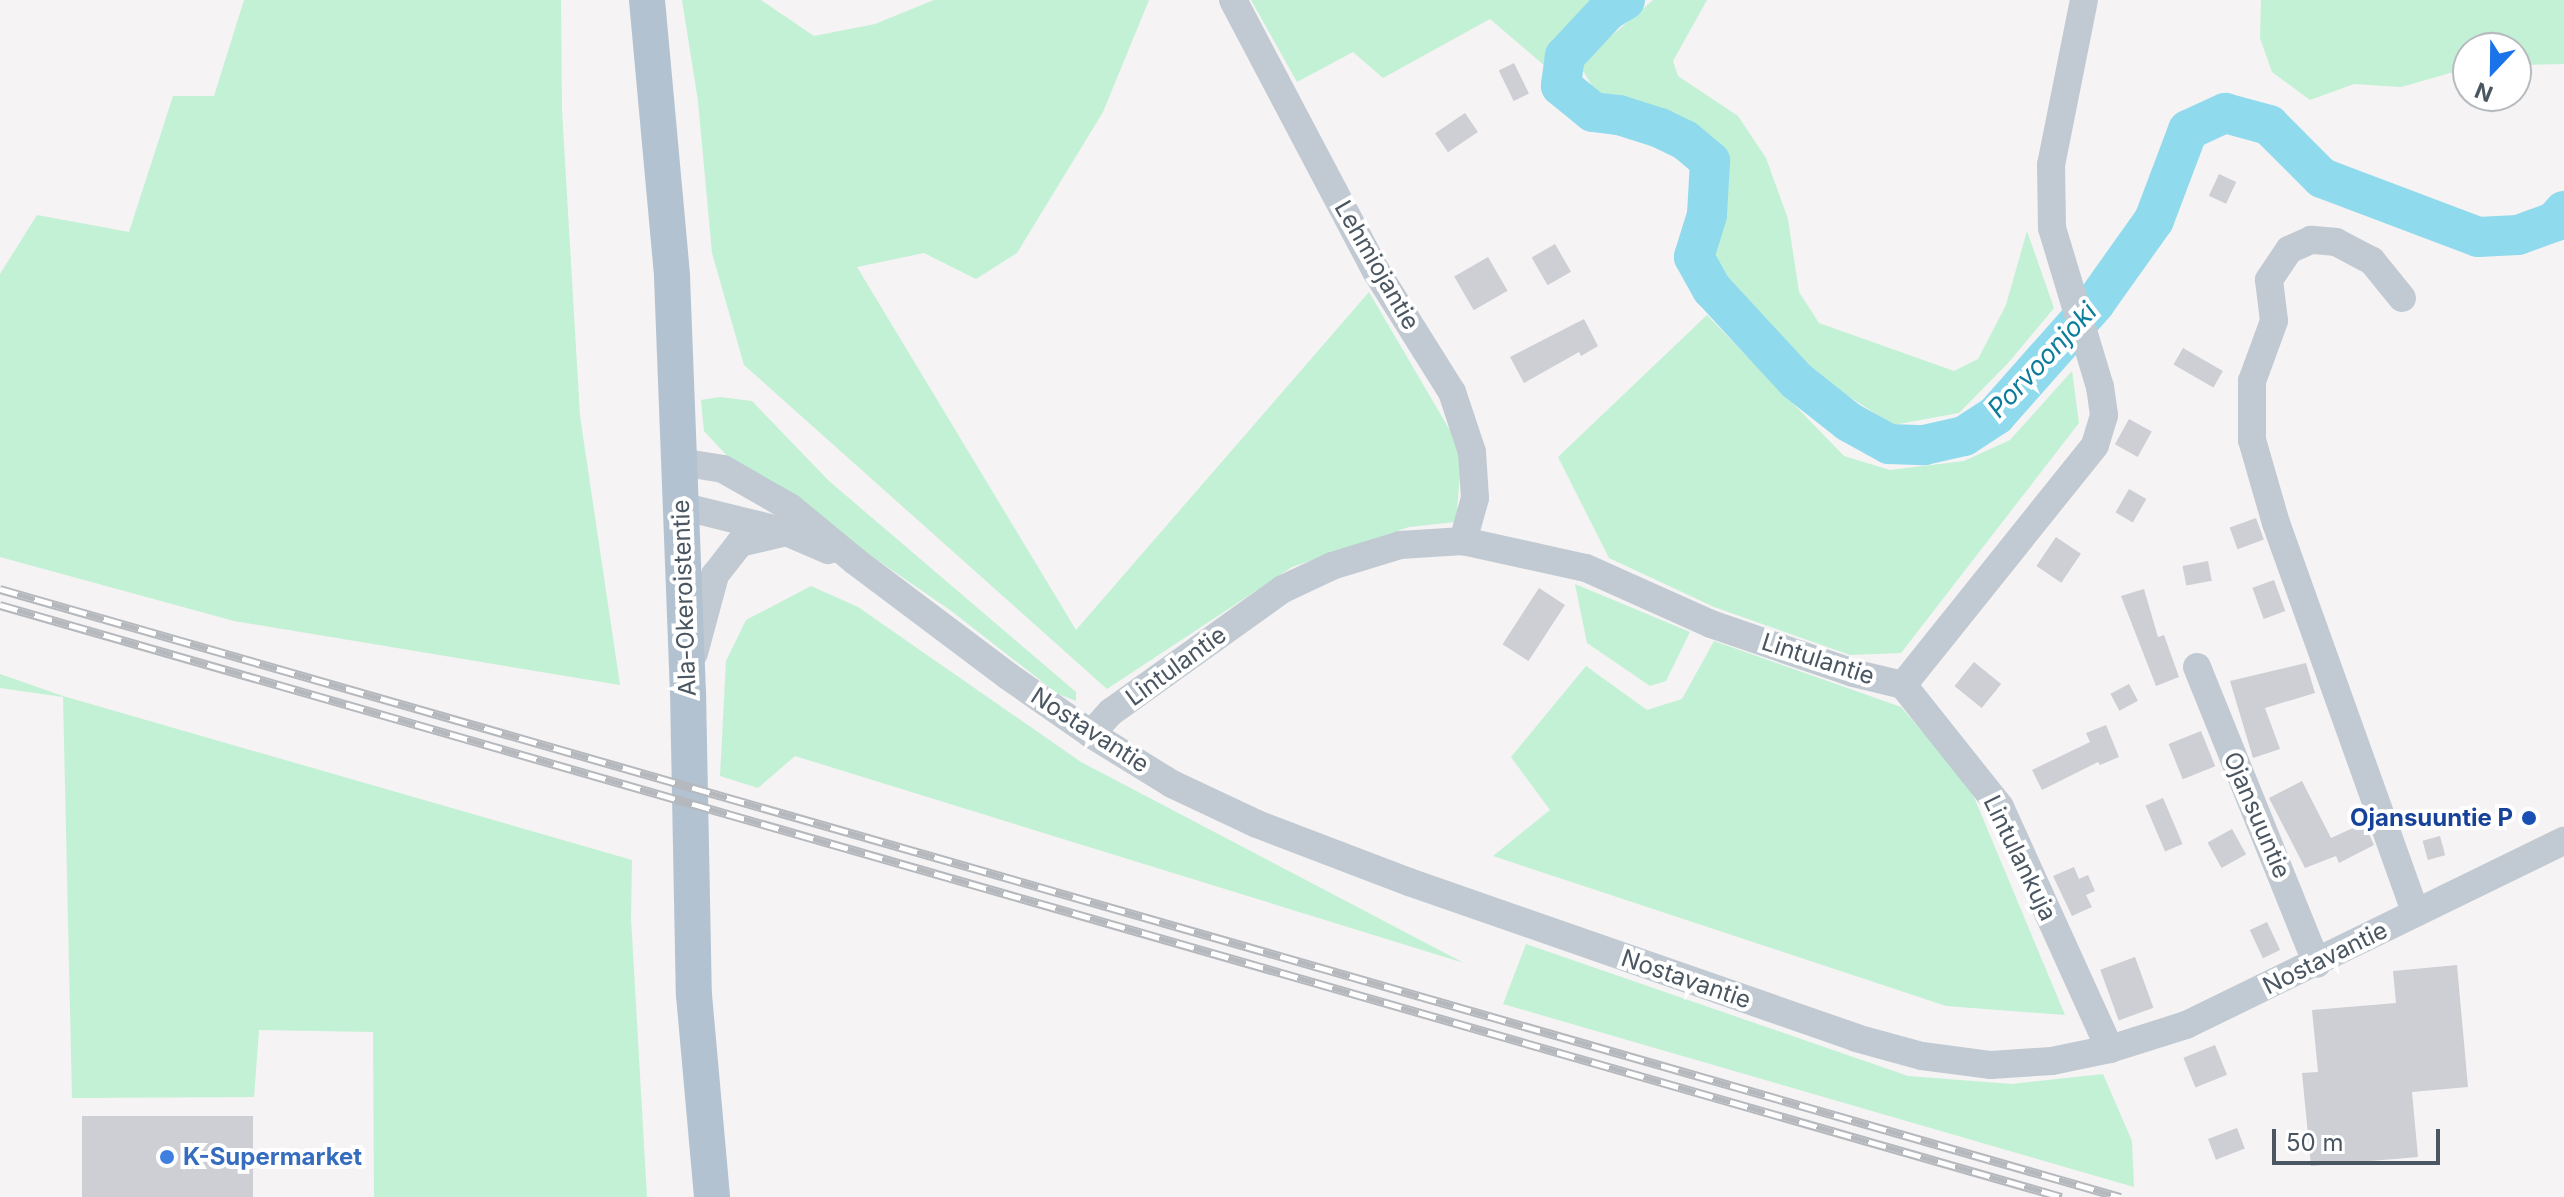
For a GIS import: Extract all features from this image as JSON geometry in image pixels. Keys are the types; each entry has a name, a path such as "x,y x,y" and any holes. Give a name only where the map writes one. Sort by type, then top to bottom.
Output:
{"main road":[{"name":"Ala-Okeroistentie","path":"647,0 666,181 688,691 694,995 712,1197"}],"street":[{"name":"Lehmiojantie","path":"1233,0 1376,271 1452,392 1472,452 1475,498 1463,541"},
{"name":"Lintulantie","path":"1091,734 1111,712 1283,589 1332,566 1400,545 1463,541 1586,568 1711,624 1853,673 1903,685 2095,445 2104,415 2090,353 2052,228 2051,165 2084,0"},
{"path":"2402,298 2372,261 2336,242 2311,240 2289,250 2269,280 2274,321 2252,381 2252,440 2286,552 2416,913"},
{"name":"Nostavantie","path":"680,462 723,469 791,508 855,561 1091,734 1172,784 1257,824 1510,919 1856,1038 1922,1056 1991,1065 2052,1061 2110,1049 2186,1025 2317,964 2564,841"},
{"name":"Nostavantie","path":"681,506 786,532 855,561"},
{"path":"688,691 696,644 715,575 740,543 786,532"},
{"name":"Ojansuuntie","path":"2197,667 2317,964"},
{"name":"Lintulankuja","path":"1903,685 2000,807 2110,1049"}],"green space":[{"path":"244,0 561,0 562,110 580,416 620,685 234,621 0,557 0,274 37,215 129,232 173,96 214,96"},
{"path":"682,0 761,0 814,36 875,24 934,0 1149,0 1103,112 1017,253 976,279 924,253 857,267 1076,630 1369,292 1462,451 1456,522 1409,527 1292,567 1107,689 744,365 712,253 698,101"},
{"path":"1251,0 1595,0 1566,31 1545,66 1490,19 1383,78 1353,52 1297,82"},
{"path":"1653,0 1707,0 1673,61 1678,76 1738,116 1766,158 1788,219 1799,292 1819,323 1954,371 1978,359 2006,305 2027,231 2054,308 2009,362 1959,413 1893,425 1808,370 1724,275 1713,254 1724,227 1723,156 1692,123 1601,101 1579,64"},
{"path":"2261,0 2564,0 2564,64 2532,65 2532,32 2452,32 2452,73 2401,87 2354,84 2310,100 2272,72 2260,38"},
{"path":"1707,315 1844,456 1890,470 1964,461 2010,440 2072,371 2079,423 1901,653 1850,655 1714,607 1609,558 1558,457"},
{"path":"720,397 752,401 829,481 1076,692 1076,701 1058,694 950,610 730,459 704,431 701,400"},
{"path":"1575,584 1690,632 1666,681 1650,686 1587,643"},
{"path":"811,586 858,607 1081,762 1464,963 795,756 758,788 720,776 726,661 746,620"},
{"path":"1714,641 1901,707 1969,785 2065,1015 1946,1006 1493,856 1550,810 1511,757 1586,666 1647,710 1682,699"},
{"path":"0,674 63,696 632,860 631,918 647,1197 374,1197 373,1032 259,1030 254,1097 72,1098 63,697 0,688"},
{"path":"1526,944 1908,1076 2012,1084 2103,1074 2132,1141 2134,1187 1503,1004"}],"building":[{"path":"1514,63 1529,94 1514,101 1499,70"},
{"path":"1465,113 1478,132 1448,152 1435,133"},
{"path":"2219,174 2236,182 2226,204 2209,196"},
{"path":"1555,244 1571,272 1548,285 1532,258"},
{"path":"1488,257 1508,291 1474,310 1454,276"},
{"path":"1584,319 1598,346 1581,356 1579,352 1524,383 1510,357"},
{"path":"2183,348 2223,371 2213,387 2174,364"},
{"path":"2129,419 2152,432 2138,457 2115,444"},
{"path":"2129,489 2146,499 2133,522 2116,512"},
{"path":"2256,518 2264,540 2238,549 2230,528"},
{"path":"2056,537 2081,554 2061,583 2036,566"},
{"path":"2208,561 2212,581 2186,586 2182,566"},
{"path":"2274,580 2285,611 2264,619 2252,588"},
{"path":"1539,588 1565,605 1529,661 1503,644"},
{"path":"2144,589 2158,637 2164,635 2179,677 2156,686 2121,596"},
{"path":"1974,662 2001,684 1982,708 1954,686"},
{"path":"2306,663 2315,693 2265,708 2280,749 2253,758 2230,681"},
{"path":"2129,684 2138,701 2119,711 2110,694"},
{"path":"2106,725 2119,757 2100,765 2098,762 2042,790 2032,770 2090,742 2086,733"},
{"path":"2201,731 2215,766 2183,779 2169,744"},
{"path":"2302,781 2331,838 2364,823 2374,845 2339,863 2336,856 2305,868 2269,798"},
{"path":"2163,798 2183,844 2165,851 2146,805"},
{"path":"2232,829 2246,854 2222,868 2208,843"},
{"path":"2440,836 2445,855 2428,860 2423,841"},
{"path":"2074,867 2079,879 2088,875 2095,891 2086,895 2092,907 2072,916 2053,876"},
{"path":"2267,922 2280,950 2263,958 2250,930"},
{"path":"2135,957 2153,1008 2119,1020 2100,970"},
{"path":"2457,965 2468,1087 2412,1092 2418,1157 2311,1166 2302,1073 2318,1072 2312,1010 2396,1003 2393,971"},
{"path":"2215,1045 2227,1075 2195,1087 2183,1058"},
{"name":"K-Supermarket","path":"82,1116 253,1116 253,1197 82,1197"},
{"path":"2237,1128 2245,1149 2216,1160 2208,1139"}],"waterway":[{"name":"Porvoonjoki","path":"1625,0 1607,11 1565,56 1561,86 1593,112 1619,115 1660,128 1685,140 1710,161 1707,215 1694,257 1712,289 1797,381 1849,422 1889,444 1924,445 1964,436 1996,415 2095,303 2154,220 2188,130 2225,113 2269,125 2322,178 2478,237 2518,235 2554,222 2564,211"}],"railway":[{"path":"0,589 2121,1197"},
{"path":"0,605 2062,1197"}],"place":[{"name":"Ojansuuntie P","path":"2529,818"},
{"name":"K-Supermarket","path":"167,1157"}]}
